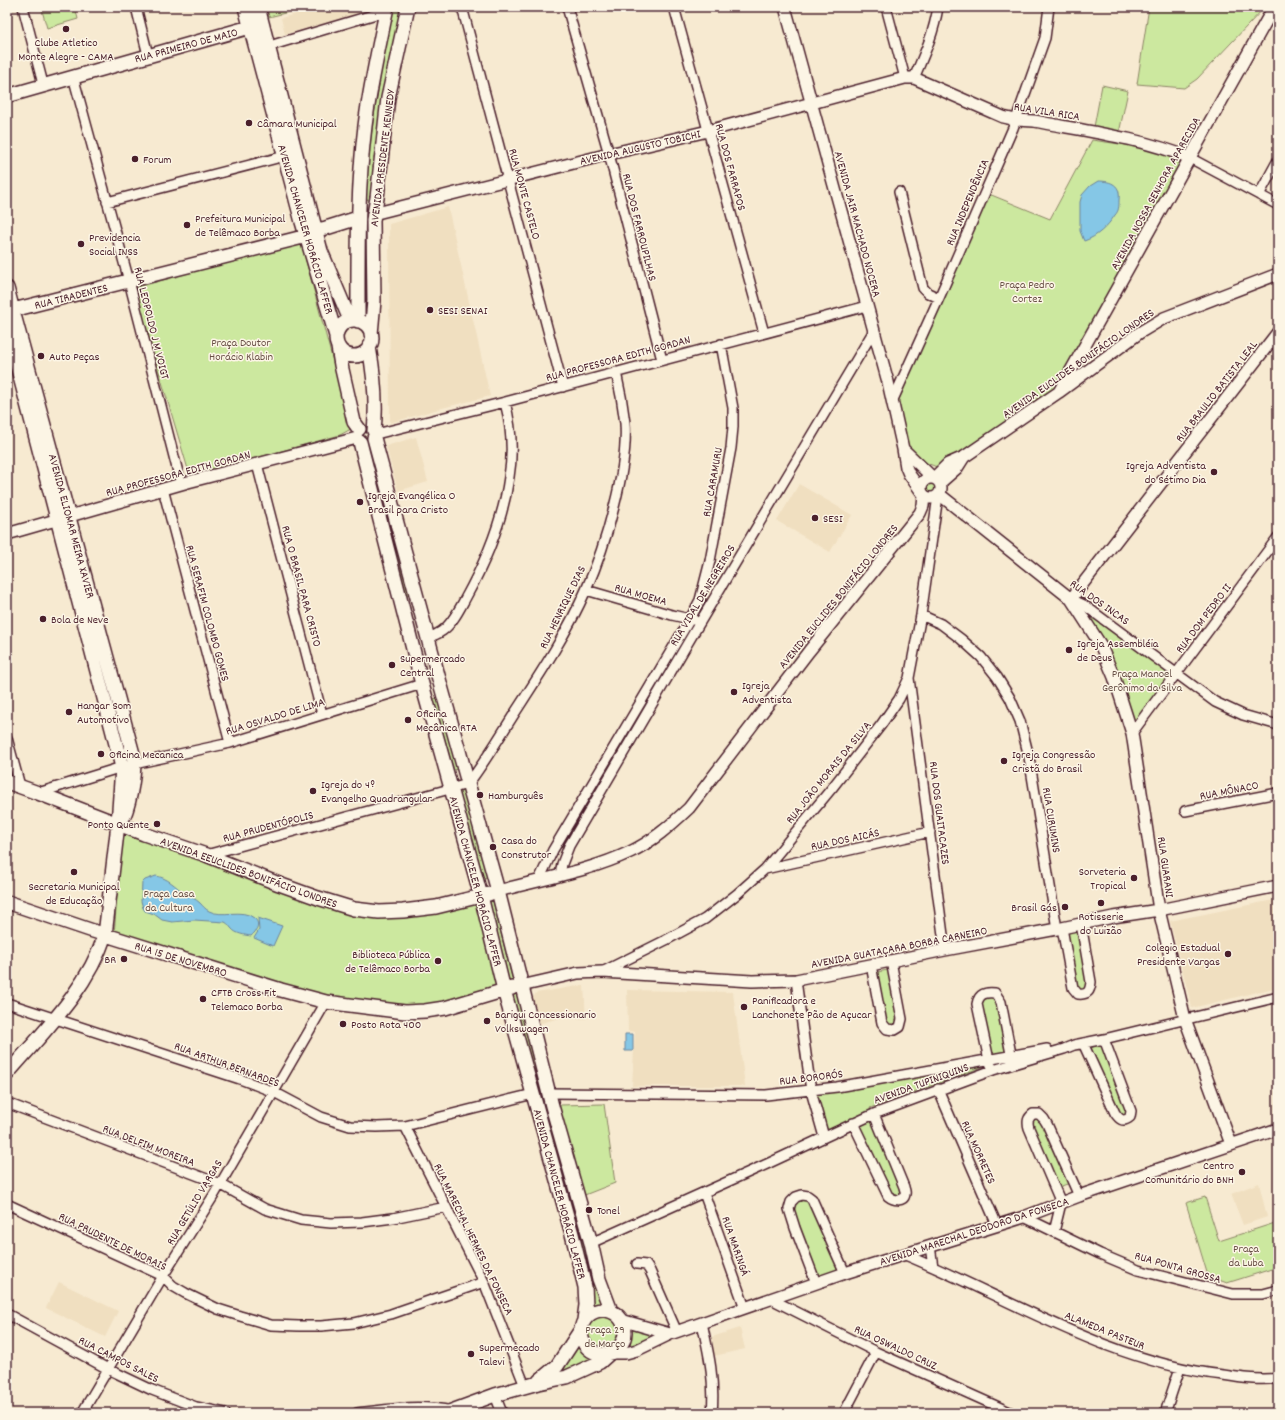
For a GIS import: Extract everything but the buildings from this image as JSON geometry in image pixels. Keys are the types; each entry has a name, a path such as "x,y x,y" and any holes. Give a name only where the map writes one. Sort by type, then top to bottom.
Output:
{"main road":[{"name":"AVENIDA CHANCELER HORÁCIO LAFFER","path":"245,7 269,54 313,234 354,422 422,684 481,896 504,990 572,1234 585,1287 586,1305 582,1326"},
{"name":"AVENIDA CHANCELER HORÁCIO LAFFER","path":"258,7 256,26 285,156 313,234 354,320"},
{"name":"AVENIDA PRESIDENTE KENNEDY","path":"375,434 375,391 370,340 374,301 374,214 388,98 408,7"},
{"name":"AVENIDA PRESIDENTE KENNEDY","path":"354,320 358,220 365,127 386,9"},
{"name":"RUA PRIMEIRO DE MAIO","path":"7,96 43,84 256,26"},
{"path":"129,281 313,234 326,228 358,220"},
{"name":"RUA TIRADENTES","path":"11,310 129,281"},
{"name":"AVENIDA ELIOMAR MEIRA XAVIER","path":"7,288 11,310 128,766 118,824 105,935 94,964 74,996 7,1074"},
{"path":"354,320 364,323 368,328 370,340 361,354 354,356 345,354 337,341 340,326 354,320"},
{"name":"AVENIDA ELIOMAR MEIRA XAVIER","path":"7,326 64,519"},
{"name":"AVENIDA CHANCELER HORÁCIO LAFFER","path":"375,434 428,637 498,891 548,1093 591,1243 599,1279 611,1311"},
{"path":"359,437 368,444 375,434"},
{"name":"AVENIDA EEUCLIDES BONIFÁCIO LONDRES","path":"7,782 318,898 354,909 379,912 436,907 498,891"},
{"name":"RUA 15 DE NOVEMBRO","path":"7,902 105,935 281,990 326,1002 405,1012 425,1011 445,1008 521,986"},
{"path":"449,1412 495,1395 532,1384 567,1377 600,1362 618,1348 623,1342 625,1334 621,1320 611,1311 605,1310 593,1312 582,1326 557,1366 532,1384"},
{"path":"582,1326 582,1340 586,1347 593,1352 601,1354 611,1353"}],"street":[{"path":"23,7 43,84"},
{"path":"136,7 148,55"},
{"name":"RUA MONTE CASTELO","path":"462,7 509,179 562,387"},
{"name":"RUA DOS FARROUPILHAS","path":"567,7 609,154 662,360"},
{"name":"RUA DOS FARRAPOS","path":"674,7 764,333"},
{"name":"AVENIDA JAIR MACHADO NOCERA","path":"785,7 867,306 892,402 903,449 904,460 909,474 922,493"},
{"path":"886,7 909,78"},
{"path":"909,78 931,38 936,23 938,7"},
{"name":"RUA INDEPENDÊNCIA","path":"892,402 1016,120 1045,38 1049,7"},
{"name":"AVENIDA NOSSA SENHORA APARECIDA","path":"1059,392 1274,7"},
{"path":"276,44 386,9"},
{"name":"RUA LEOPOLDO J M VOIGT","path":"73,76 129,281 181,484"},
{"name":"AVENIDA AUGUSTO TOBICHI","path":"374,214 609,154 708,132 909,78"},
{"name":"RUA VILA RICA","path":"909,78 1003,117 1016,120 1034,121 1142,142 1171,150 1190,158"},
{"path":"107,202 285,156"},
{"path":"1190,158 1278,205"},
{"path":"1259,195 1278,160"},
{"path":"899,192 923,288 928,293 939,298"},
{"name":"AVENIDA EUCLIDES BONIFÁCIO LONDRES","path":"498,891 603,864 632,851 670,826 689,808 809,652 920,513 923,506 922,483 926,479 937,486 957,468 964,457 1059,392 1139,332 1164,318 1278,274"},
{"name":"RUA PROFESSORA EDITH GORDAN","path":"375,434 505,402 867,306"},
{"name":"RUA VIDAL DE NEGREIROS","path":"560,875 562,864 569,846 873,332"},
{"name":"RUA BRAULIO BATISTA LEAL","path":"1071,599 1278,332"},
{"name":"RUA CARAMURU","path":"690,620 700,600 710,561 733,427 733,408 722,344"},
{"name":"RUA HENRIQUE DIAS","path":"468,784 550,659 586,590 596,566 609,527 618,492 624,456 625,424 616,372"},
{"path":"428,637 442,631 452,621 470,591 491,548 501,517 510,476 509,416 505,402"},
{"name":"RUA PROFESSORA EDITH GORDAN","path":"7,534 64,519 181,484 359,437"},
{"name":"RUA DOS INCAS","path":"903,449 937,486 1071,599 1084,605 1215,702 1243,715 1278,725"},
{"name":"RUA O BRASIL PARA CRISTO","path":"257,464 322,714"},
{"path":"922,493 930,498 937,486"},
{"name":"RUA JOÃO MORAIS DA SILVA","path":"602,972 705,919 737,894 765,869 832,788 881,725 899,699 910,678 921,615 937,486"},
{"name":"RUA SERAFIM COLOMBO GOMES","path":"163,489 230,743"},
{"name":"RUA DOM PEDRO II","path":"1132,733 1278,537"},
{"name":"RUA MOEMA","path":"586,590 701,622"},
{"name":"RUA GUARANI","path":"1071,599 1100,644 1114,677 1132,733 1159,910 1185,1019 1231,1144"},
{"name":"RUA CURUMINS","path":"921,615 941,624 981,657 997,677 1010,698 1020,722 1029,757 1060,929 1073,988 1078,994 1085,994 1090,990 1091,982 1081,924"},
{"name":"RUA VIDAL DE NEGREIROS","path":"539,880 553,850 690,620"},
{"name":"RUA DOS GUAITACAZES","path":"910,678 946,950"},
{"name":"RUA OSVALDO DE LIMA","path":"38,793 128,766 230,743 422,684"},
{"path":"7,738 20,786"},
{"name":"RUA PRUDENTÓPOLIS","path":"206,855 468,784"},
{"name":"RUA MÔNACO","path":"1185,811 1278,793"},
{"name":"RUA DOS AICÁS","path":"765,869 930,832"},
{"name":"AVENIDA GUATAÇARA BORBA CARNEIRO","path":"521,986 578,973 602,972 752,981 796,980 1278,886"},
{"path":"871,965 882,1023 887,1029 895,1030 900,1026 902,1019 891,961"},
{"path":"796,980 810,1091 824,1137"},
{"path":"993,1070 989,1060 977,1004 978,998 982,994 989,992 995,993 1001,1002 1011,1054"},
{"name":"AVENIDA TUPINIQUINS","path":"591,1243 704,1193 853,1123 938,1089 1074,1045 1278,997"},
{"name":"RUA GETÚLIO VARGAS","path":"82,1413 163,1276 220,1184 326,1002"},
{"name":"RUA ARTHUR BERNARDES","path":"7,1003 240,1079 274,1092 321,1117 350,1126 405,1126 533,1094"},
{"path":"1083,1043 1115,1113 1119,1118 1126,1120 1130,1118 1131,1111 1104,1039"},
{"name":"RUA BORORÓS","path":"548,1093 766,1095 810,1091 989,1060 1011,1054 1074,1045"},
{"name":"RUA MORRETES","path":"938,1089 997,1225"},
{"name":"RUA DELFIM MOREIRA","path":"7,1103 220,1184 265,1209 301,1220 331,1223 362,1222 393,1218 446,1207"},
{"path":"853,1123 888,1196 895,1200 899,1200 903,1198 905,1194 904,1187 874,1114"},
{"path":"1054,1232 1061,1203 1029,1128 1029,1117 1033,1114 1039,1114 1044,1119 1079,1196"},
{"name":"RUA MARECHAL HERMES DA FONSECA","path":"405,1126 484,1282 532,1384"},
{"name":"AVENIDA MARECHAL DEODORO DA FONSECA","path":"611,1353 626,1353 637,1350 673,1333 845,1273 1024,1217 1079,1196 1278,1129"},
{"name":"RUA MARINGÁ","path":"704,1193 745,1308"},
{"path":"816,1283 789,1209 791,1202 796,1197 802,1195 808,1196 812,1199 845,1273"},
{"name":"RUA PRUDENTE DE MORAIS","path":"7,1204 163,1276 173,1286 218,1309 271,1325 321,1326 354,1323 391,1314 484,1282"},
{"name":"RUA PONTA GROSSA","path":"1024,1217 1138,1270 1233,1294 1263,1294 1278,1290"},
{"path":"930,1246 933,1267"},
{"name":"ALAMEDA PASTEUR","path":"903,1254 1094,1340 1136,1356 1180,1368 1215,1374 1245,1378 1278,1378"},
{"path":"637,1264 646,1265 650,1271 673,1333"},
{"name":"RUA OSWALDO CRUZ","path":"771,1299 876,1352 1012,1413"},
{"name":"RUA CAMPOS SALES","path":"7,1314 152,1390 196,1407 225,1413"},
{"path":"621,1320 673,1333"},
{"path":"702,1323 709,1352 714,1385 712,1413"},
{"path":"844,1413 876,1352"},
{"path":"1165,1413 1180,1368"},
{"path":"495,1395 502,1413"},
{"path":"357,1413 402,1407 436,1408 449,1412"}],"shaded area":[{"path":"323,7 360,7 362,14 285,34 281,18"},
{"name":"SESI SENAI","path":"448,207 490,396 390,423 389,224"},
{"path":"416,437 428,482 398,491 386,446"},
{"name":"SESI","path":"799,484 852,515 830,552 777,521"},
{"name":"Colegio Estadual Presidente Vargas","path":"1278,899 1278,987 1192,1008 1170,921"},
{"path":"584,985 586,1019 563,1017 538,1024 532,999 536,993"},
{"path":"627,990 733,992 745,1086 632,1086 635,1032 628,1031"},
{"path":"1259,1183 1267,1217 1243,1225 1231,1194"},
{"path":"59,1282 118,1311 105,1337 46,1308"},
{"path":"740,1328 745,1349 714,1356 712,1337"}],"green space":[{"path":"41,7 75,7 78,19 47,28"},
{"path":"267,7 309,7 269,17"},
{"path":"394,7 405,7 373,199 368,200 364,195 376,100"},
{"path":"1149,7 1265,7 1197,79 1184,88 1137,84"},
{"path":"1102,85 1128,91 1119,133 1094,127"},
{"name":"Praça Pedro Cortez","path":"1092,140 1150,150 1183,162 1057,388 944,466 937,467 921,461 908,446 898,405 899,396 989,194 1050,219"},
{"name":"Praça Doutor Horácio Klabin","path":"301,242 351,429 340,435 190,476 134,288"},
{"path":"373,457 410,594 406,595 369,458"},
{"path":"931,480 937,482 939,488 937,494 931,496 925,494 923,488 925,482"},
{"name":"Praça Manoel Gerônimo da Silva","path":"1088,611 1173,676 1134,724 1098,633"},
{"path":"690,629 691,634 565,848 559,844 686,631"},
{"path":"437,698 457,769 454,770 433,699"},
{"path":"462,787 488,878 484,879 458,789"},
{"name":"Praça Casa da Cultura","path":"122,828 347,912 480,901 499,988 426,1009 341,1001 114,936"},
{"path":"493,901 513,982 509,982 489,902"},
{"path":"1081,930 1090,990 1078,992 1064,933"},
{"path":"892,969 899,1025 887,1028 873,973"},
{"path":"512,992 516,992 540,1085 537,1085"},
{"path":"989,994 999,999 1005,1053 989,1057 979,1003"},
{"path":"1102,1044 1129,1114 1121,1117 1090,1048"},
{"path":"988,1065 870,1108 903,1187 902,1196 889,1195 853,1119 824,1133 813,1095"},
{"path":"604,1104 615,1183 582,1196 559,1105"},
{"name":"Praça 29 de Março","path":"547,1112 615,1312 621,1318 664,1335 611,1360 550,1377 577,1339 588,1299 580,1237 544,1113"},
{"path":"1032,1117 1039,1117 1070,1183 1056,1188 1034,1138"},
{"path":"807,1197 842,1270 816,1280 791,1207 794,1202"},
{"name":"Praça da Luba","path":"1205,1197 1219,1241 1278,1222 1278,1267 1227,1283 1208,1276 1186,1203"}],"water":[{"path":"1098,181 1111,183 1117,187 1119,191 1118,208 1117,212 1102,231 1084,241 1080,231 1080,202 1082,195 1090,186"},
{"path":"156,876 171,883 209,911 220,914 238,913 249,915 256,920 258,925 255,932 251,936 241,934 232,929 225,922 194,920 172,922 162,920 154,914 145,911 141,901 142,883 145,880"},
{"path":"258,918 282,926 273,946 254,938 259,930"},
{"path":"625,1034 633,1034 633,1051 625,1051"}],"place":[{"name":"Clube Atletico Monte Alegre - CAMA","path":"66,29"},
{"name":"Câmara Municipal","path":"249,123"},
{"name":"Forum","path":"135,159"},
{"name":"Prefeitura Municipal de Telêmaco Borba","path":"187,225"},
{"name":"Previdencia Social INSS","path":"81,244"},
{"name":"SESI SENAI","path":"430,310"},
{"name":"Auto Peças","path":"41,356"},
{"name":"Igreja Adventista do Sétimo Dia","path":"1214,472"},
{"name":"Igreja Evangélica O Brasil para Cristo","path":"360,502"},
{"name":"SESI","path":"815,518"},
{"name":"Bola de Neve","path":"43,619"},
{"name":"Igreja Assembléia de Deus","path":"1069,650"},
{"name":"Supermercado Central","path":"392,665"},
{"name":"Igreja Adventista","path":"734,692"},
{"name":"Hangar Som Automotivo","path":"69,712"},
{"name":"Oficina Mecânica RTA","path":"408,720"},
{"name":"Oficina Mecanica","path":"101,754"},
{"name":"Igreja Congressão Cristã do Brasil","path":"1004,761"},
{"name":"Igreja do 4º Evangelho Quadrangular","path":"313,791"},
{"name":"Hamburguês","path":"480,795"},
{"name":"Ponto Quente","path":"157,824"},
{"name":"Casa do Construtor","path":"493,847"},
{"name":"Secretaria Municipal de Educação","path":"74,872"},
{"name":"Sorveteria Tropical","path":"1134,878"},
{"name":"Rotisserie do Luizão","path":"1101,903"},
{"name":"Brasil Gás","path":"1065,907"},
{"name":"Colegio Estadual Presidente Vargas","path":"1228,954"},
{"name":"BR","path":"124,959"},
{"name":"Biblioteca Pública de Telêmaco Borba","path":"438,961"},
{"name":"CFTB Cross Fit Telemaco Borba","path":"203,999"},
{"name":"Panificadora e Lanchonete Pão de Açucar","path":"744,1007"},
{"name":"Barigui Concessionario Volkswagen","path":"487,1021"},
{"name":"Posto Rota 400","path":"343,1024"},
{"name":"Centro Comunitário do BNH","path":"1242,1172"},
{"name":"Tonel","path":"589,1210"},
{"name":"Supermecado Talevi","path":"471,1354"}]}
